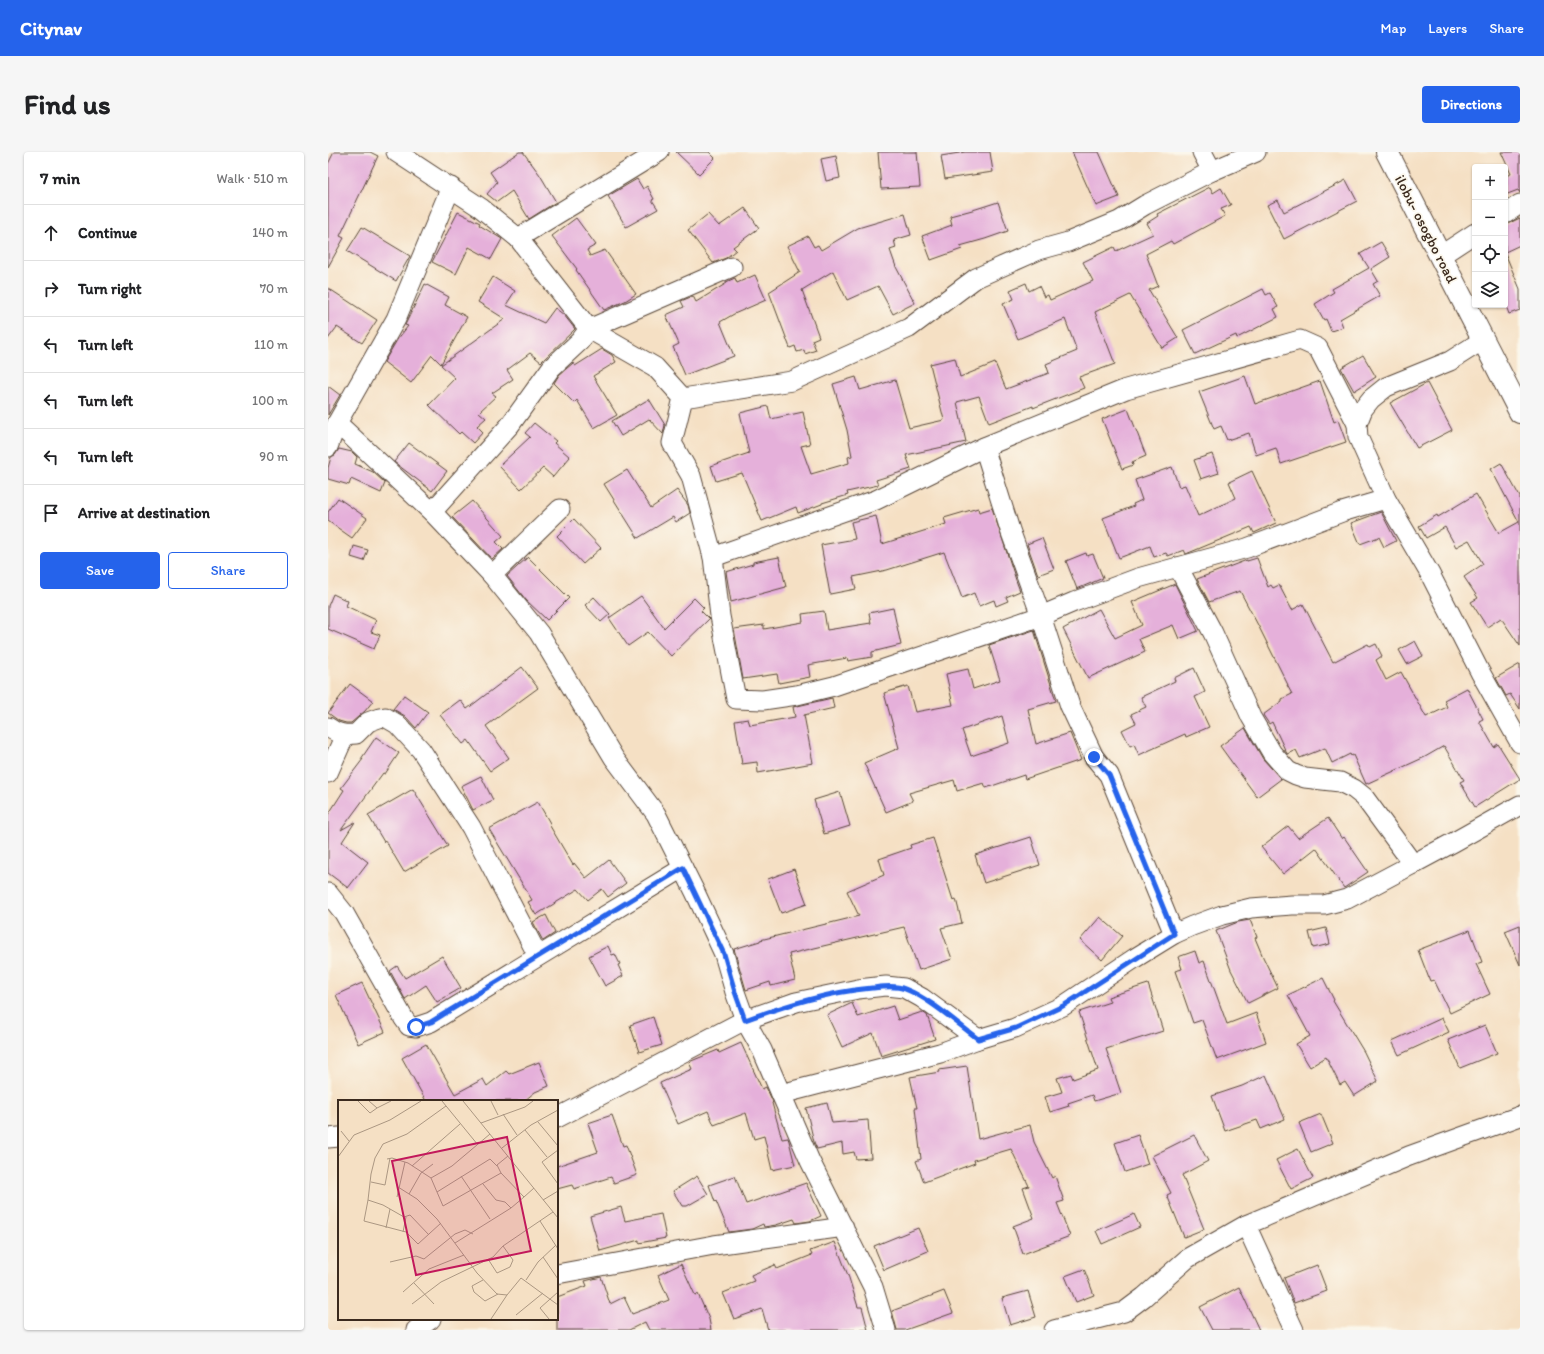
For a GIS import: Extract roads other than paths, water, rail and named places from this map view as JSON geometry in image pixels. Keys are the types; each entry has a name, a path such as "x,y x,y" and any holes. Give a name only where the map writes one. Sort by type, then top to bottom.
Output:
{"main road":[{"name":"ilobu- osogbo road","path":"1387,152 1520,412"}],"street":[{"path":"396,152 481,208 518,238 589,329 655,366 684,398"},
{"path":"518,238 658,152"},
{"path":"1202,152 1212,171"},
{"path":"684,398 792,381 909,328 976,278 1039,250 1068,242 1119,221 1145,204 1212,171 1256,152"},
{"path":"328,447 337,423 396,319 451,187"},
{"path":"1508,212 1520,204"},
{"path":"1440,256 1472,235"},
{"path":"432,512 510,425 551,368 580,341 589,329 732,267"},
{"path":"713,557 876,500 984,447 1126,389 1300,340 1318,348 1357,424 1358,437 1386,499 1430,574 1477,666 1520,743"},
{"path":"1357,424 1363,409 1386,387 1450,361 1483,340"},
{"path":"684,398 672,443 691,476 713,557 720,616 736,699 763,700 798,695 834,686 1041,616 1138,578 1247,548 1342,512 1386,499"},
{"path":"337,423 432,512 492,575 539,634 614,758 656,814 724,954 745,1020 762,1050 810,1161 873,1287 886,1330"},
{"path":"984,447 1010,530 1041,616 1070,706 1094,757 1109,775 1174,934"},
{"path":"492,575 560,509"},
{"path":"1178,567 1213,633 1251,717 1272,753 1288,771 1296,775 1305,778 1340,782 1354,789 1364,797 1413,864"},
{"path":"328,773 336,731 356,734 368,722 385,717 397,724 421,750 471,827 523,930 538,956"},
{"path":"781,1094 940,1053 978,1039 1016,1028 1063,1006 1174,934 1222,915 1252,908 1292,905 1324,905 1347,899 1520,805"},
{"path":"328,893 344,913 404,1019 409,1026 416,1027 431,1022 683,868"},
{"path":"558,1117 745,1020 796,1002 858,989 886,986 904,988 922,998 978,1039"},
{"path":"1054,1330 1075,1327 1124,1312 1144,1297 1188,1258 1246,1225 1409,1156 1520,1116"},
{"path":"328,1138 338,1137"},
{"path":"1246,1225 1294,1330"},
{"path":"558,1274 714,1245 844,1227"},
{"path":"416,1330 430,1320"}]}
